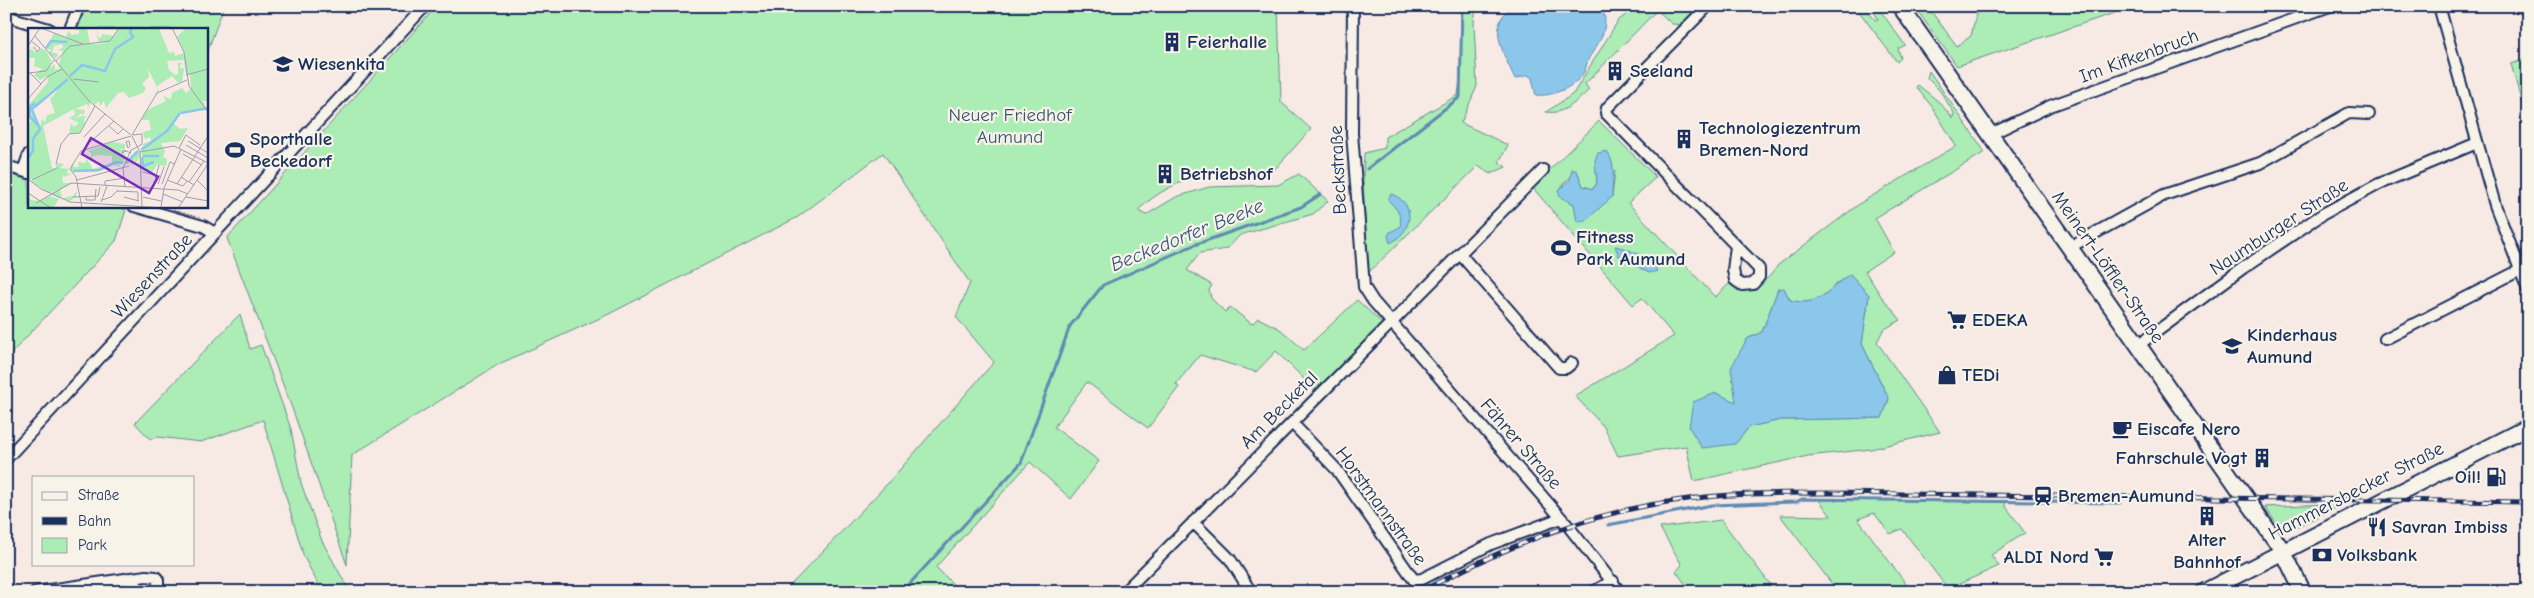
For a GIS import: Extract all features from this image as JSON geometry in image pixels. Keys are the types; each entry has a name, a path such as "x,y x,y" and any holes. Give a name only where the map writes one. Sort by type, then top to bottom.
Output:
{"street":[{"path":"70,28 79,6"},
{"name":"Wiesenstraße","path":"6,459 425,6"},
{"name":"Beckstraße","path":"1353,6 1352,133 1364,287 1373,302 1392,322"},
{"path":"1708,6 1607,108 1607,116 1736,246"},
{"name":"Meinert-Löffler-Straße","path":"1900,6 2070,247 2137,346 2283,551 2303,592"},
{"name":"Im Kifkenbruch","path":"1991,134 2050,106 2330,6"},
{"path":"2439,6 2495,205 2524,268 2528,290"},
{"path":"6,16 46,28"},
{"path":"2070,247 2164,195 2260,163 2349,113 2369,114"},
{"name":"Naumburger Straße","path":"2137,346 2243,268 2323,214 2379,184 2477,143"},
{"path":"6,166 26,172"},
{"name":"Am Becketal","path":"1124,592 1543,170"},
{"path":"141,208 203,226 215,234"},
{"path":"1460,254 1559,368 1566,368 1572,363"},
{"path":"2385,339 2524,268"},
{"name":"Fährer Straße","path":"1392,322 1561,518 1620,592"},
{"name":"Horstmannstraße","path":"1292,423 1337,470 1414,580 1422,579 1491,544 1561,518"},
{"name":"Hammersbecker Straße","path":"2204,592 2528,427"},
{"path":"1193,522 1230,559 1252,592"},
{"path":"35,592 73,589 129,578 156,577 160,583 158,592"},
{"path":"129,578 144,592"},
{"path":"1592,592 1613,581"}],"green space":[{"path":"86,6 224,6 208,50 208,28 78,28"},
{"name":"Neuer Friedhof Aumund","path":"437,6 1278,6 1281,102 1311,129 1275,169 1237,171 1202,176 1170,188 1154,197 1138,210 1146,215 1176,197 1209,187 1278,185 1299,174 1328,201 1313,214 1240,235 1227,249 1200,253 1187,270 1212,285 1209,290 1211,298 1225,312 1230,307 1252,324 1258,318 1280,329 1304,350 1357,300 1383,324 1316,391 1276,351 1256,372 1200,355 1176,384 1179,387 1148,428 1087,382 1054,427 1099,461 1071,499 1030,462 936,567 961,592 784,592 888,483 994,362 956,317 970,283 883,153 798,217 609,314 499,364 352,455 347,565 292,408 227,238"},
{"path":"1461,6 1476,6 1474,22 1477,86 1461,123 1508,145 1499,162 1506,167 1490,174 1478,166 1368,273 1363,181 1364,153 1385,148 1385,137 1458,95"},
{"path":"1636,6 1700,6 1684,25 1672,24 1657,10 1585,84 1589,90 1575,103 1559,111 1546,112 1573,94 1618,21"},
{"path":"1855,6 1864,6 1875,20 1878,19 1871,6 1877,6 1905,45 1898,49 1901,58 1897,62"},
{"path":"1914,6 1927,6 1957,46 1971,36 1976,14 1994,6 2135,6 1957,66"},
{"path":"2528,59 2528,126 2511,64"},
{"path":"1929,71 1985,152 1875,218 1894,252 1865,271 1881,296 1901,320 1883,330 1877,342 1940,432 1871,449 1808,456 1694,481 1686,446 1618,456 1604,427 1575,396 1674,336 1642,298 1633,305 1532,187 1599,121 1656,177 1628,203 1715,297 1730,283 1744,289 1751,288 1763,282 1778,265 1862,202 1956,146 1933,108 1916,87 1918,85 1939,102 1953,118 1954,113 1940,91 1927,78","holes":["1577,171 1583,186 1593,189 1597,183 1596,172 1615,171 1612,197 1596,208 1591,216 1568,200 1563,184","1850,274 1869,295 1862,344 1889,399 1882,418 1781,420 1749,427 1735,444 1736,403 1747,339 1762,332 1778,289 1784,289 1790,300 1809,301 1823,296"]},
{"path":"6,173 28,180 28,208 120,208 126,210 116,241 6,359"},
{"path":"240,314 250,349 261,345 291,429 301,483 322,541 350,592 322,592 304,557 263,420 201,442 158,437 150,439 135,423"},
{"path":"1819,500 2006,501 2005,505 2025,533 1991,555 1999,566 1948,589 1902,529 1890,534 1874,513 1858,519 1912,592 1838,592 1780,515 1831,516"},
{"path":"2346,503 2286,532 2279,527 2265,507"},
{"path":"1721,520 1776,592 1691,592 1676,571 1682,565 1660,528"}],"water":[{"path":"1514,6 1601,6 1605,19 1604,31 1589,58 1584,72 1570,86 1556,93 1536,95 1532,78 1528,75 1515,79 1502,50 1498,31 1500,21 1505,13"},
{"path":"1607,151 1613,168 1612,197 1585,221 1577,222 1574,204 1560,197 1558,190 1570,180 1572,169 1577,171 1583,186 1593,189 1597,183 1595,160 1598,153"},
{"path":"1391,194 1405,204 1409,218 1404,232 1390,243 1388,236 1390,232 1400,227 1401,223 1398,212 1388,200"},
{"path":"1615,246 1644,258 1657,271 1649,273 1619,256"},
{"path":"1850,274 1869,295 1862,344 1889,399 1882,418 1781,420 1749,427 1735,444 1702,448 1689,427 1693,402 1716,393 1736,402 1731,368 1747,339 1762,332 1778,289 1784,288 1790,300 1809,301 1823,296"}],"waterway":[{"name":"Beckedorfer Beeke","path":"1367,169 1460,97 1462,6"},
{"name":"Beckedorfer Beeke","path":"902,592 1021,463 1070,326 1103,285 1194,245 1301,207 1321,194"},
{"path":"1608,525 1712,505 1796,502 1802,499 2120,503"}],"railway":[{"path":"1420,592 1481,561 1575,524 1641,507 1713,496 1830,493 2528,502"}],"place":[{"name":"Feierhalle","path":"1172,42"},
{"name":"Wiesenkita","path":"283,64"},
{"name":"Seeland","path":"1615,71"},
{"name":"Technologiezentrum Bremen-Nord","path":"1684,139"},
{"name":"Sporthalle Beckedorf","path":"235,150"},
{"name":"Betriebshof","path":"1165,174"},
{"name":"Fitness Park Aumund","path":"1561,248"},
{"name":"EDEKA","path":"1957,320"},
{"name":"Kinderhaus Aumund","path":"2232,346"},
{"name":"TEDi","path":"1947,375"},
{"name":"Eiscafe Nero","path":"2122,429"},
{"name":"Fahrschule Vogt","path":"2262,458"},
{"name":"Oil!","path":"2496,477"},
{"name":"Bremen-Aumund","path":"2043,496"},
{"name":"Alter Bahnhof","path":"2207,516"},
{"name":"Savran Imbiss","path":"2377,527"},
{"name":"Volksbank","path":"2322,555"},
{"name":"ALDI Nord","path":"2104,557"}]}
